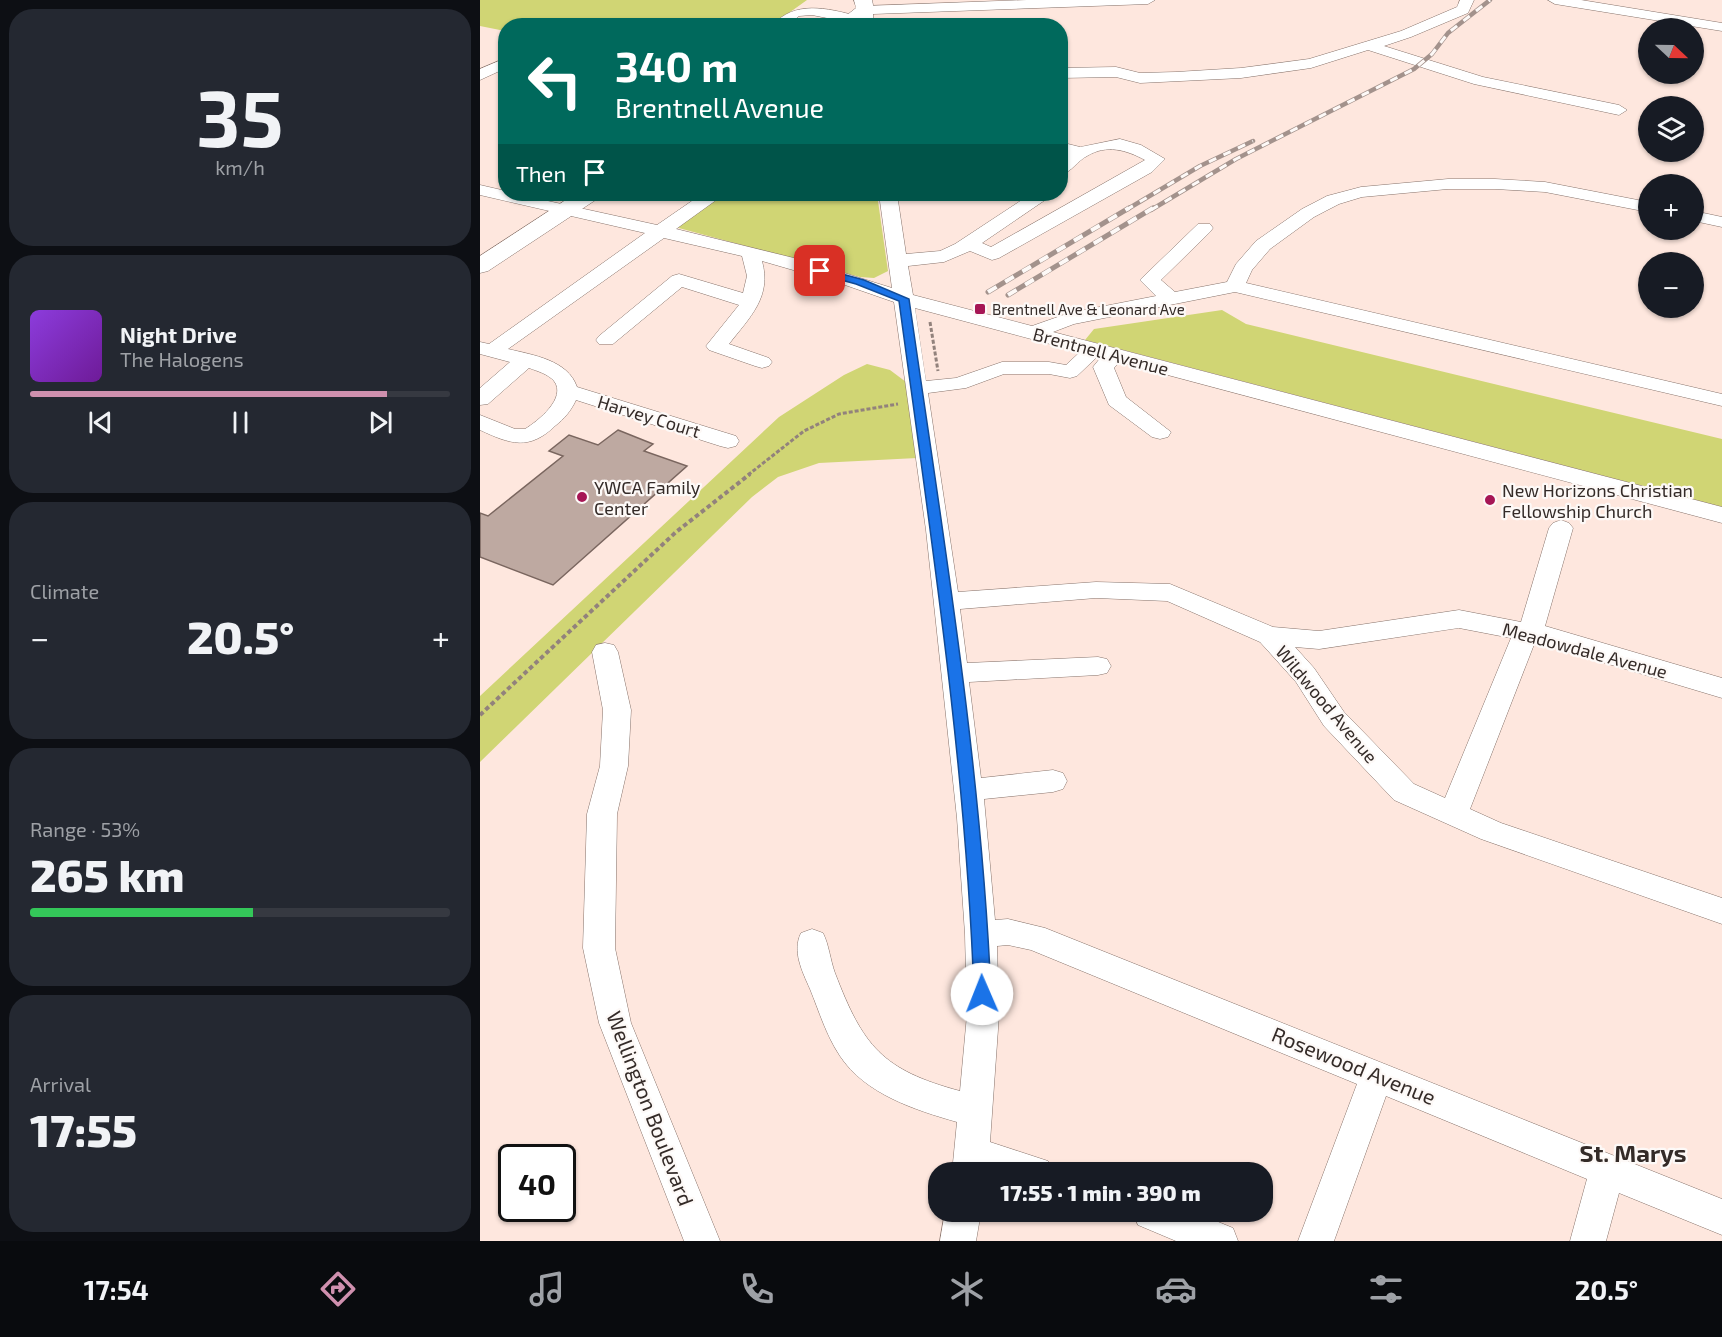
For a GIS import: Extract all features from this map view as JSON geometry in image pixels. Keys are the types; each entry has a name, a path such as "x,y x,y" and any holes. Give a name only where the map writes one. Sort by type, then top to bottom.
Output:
{"main road":[{"path":"480,266 578,201"}],"street":[{"path":"786,18 793,11 804,8 854,14 1148,0"},
{"path":"1068,73 1116,72 1140,78 1241,74 1311,63 1406,34 1463,10 1467,0"},
{"path":"1555,0 1722,27"},
{"path":"1366,45 1465,77 1619,110"},
{"path":"480,75 498,66"},
{"path":"480,75 498,79"},
{"path":"969,244 992,254 1146,168 1156,159 1129,145 1107,144 1081,153 1068,164"},
{"path":"1068,149 1081,153"},
{"path":"1235,286 1243,268 1263,245 1333,200 1361,192 1448,184 1495,184 1545,188 1638,205"},
{"path":"481,191 498,195"},
{"path":"520,201 562,212 663,230 753,260 757,276 751,302 716,346 762,362"},
{"path":"486,350 703,201"},
{"path":"889,201 898,261 912,305 926,392 946,601 969,790 981,934 983,1015 972,1162"},
{"path":"898,261 944,256 969,244 1032,201"},
{"path":"1065,201 1078,206"},
{"path":"1704,218 1722,222"},
{"path":"1171,299 1150,280 1204,228"},
{"name":"Brentnell Avenue","path":"753,260 853,288 883,305 892,314 912,305 1033,333 1722,515"},
{"path":"606,340 679,280 751,302"},
{"path":"1033,333 1069,319 1235,286 1722,400"},
{"path":"926,392 959,384 1002,368 1049,368 1070,372 1092,349"},
{"name":"Harvey Court","path":"486,350 546,368 562,377 569,391 728,441"},
{"path":"1114,355 1104,367 1117,400 1160,432"},
{"path":"480,399 524,361"},
{"path":"480,422 514,437 532,436 557,414 566,402 569,391"},
{"path":"1453,814 1528,632 1561,528"},
{"name":"Wildwood Avenue","path":"946,601 1096,590 1170,593 1269,636 1305,675 1334,719 1404,792 1491,831 1722,910"},
{"name":"Meadowdale Avenue","path":"1269,636 1319,640 1459,618 1528,632 1722,688"},
{"name":"Wellington Boulevard","path":"605,652 618,710 614,766 602,814 599,948 615,1023 702,1241"},
{"path":"956,673 1098,666"},
{"path":"969,790 1053,780"},
{"name":"Rosewood Avenue","path":"981,934 1008,932 1034,937 1722,1217"},
{"path":"812,942 816,969 843,1031 859,1056 880,1074 911,1089 948,1105 976,1111"},
{"path":"1316,1241 1377,1075"},
{"path":"1588,1241 1608,1169"},
{"path":"958,1241 961,1222"},
{"path":"1175,1222 1220,1241"}],"path":[{"path":"480,715 676,532 804,431 839,414 926,392 912,305"}],"green space":[{"path":"480,0 807,0 782,18 498,18 498,30 480,26"},
{"path":"709,201 878,201 888,271 874,278 860,277 675,227"},
{"path":"1222,310 1246,324 1722,439 1722,507 1085,340 1094,329"},
{"path":"867,364 890,370 906,382 917,458 819,463 778,477 752,497 480,762 480,696 779,417 844,375"}],"building":[{"name":"YWCA Family Center","path":"618,430 653,444 644,451 687,466 553,585 480,557 480,513 488,516 563,456 549,451 569,435 598,445"}],"railway":[{"path":"1151,210 1236,159 1414,69 1432,54 1448,33 1490,0"},
{"path":"1126,210 1200,166 1253,141"},
{"path":"988,292 1129,208"},
{"path":"1008,295 1153,208"}],"place":[{"name":"Brentnell Ave & Leonard Ave","path":"980,309"},
{"name":"YWCA Family Center","path":"582,497"},
{"name":"New Horizons Christian Fellowship Church","path":"1490,500"}],"district":[{"name":"St. Marys","path":"1633,1152"}],"route":[{"path":"820,271 860,282 904,299 938,530 956,673 981,934 982,994"}]}
